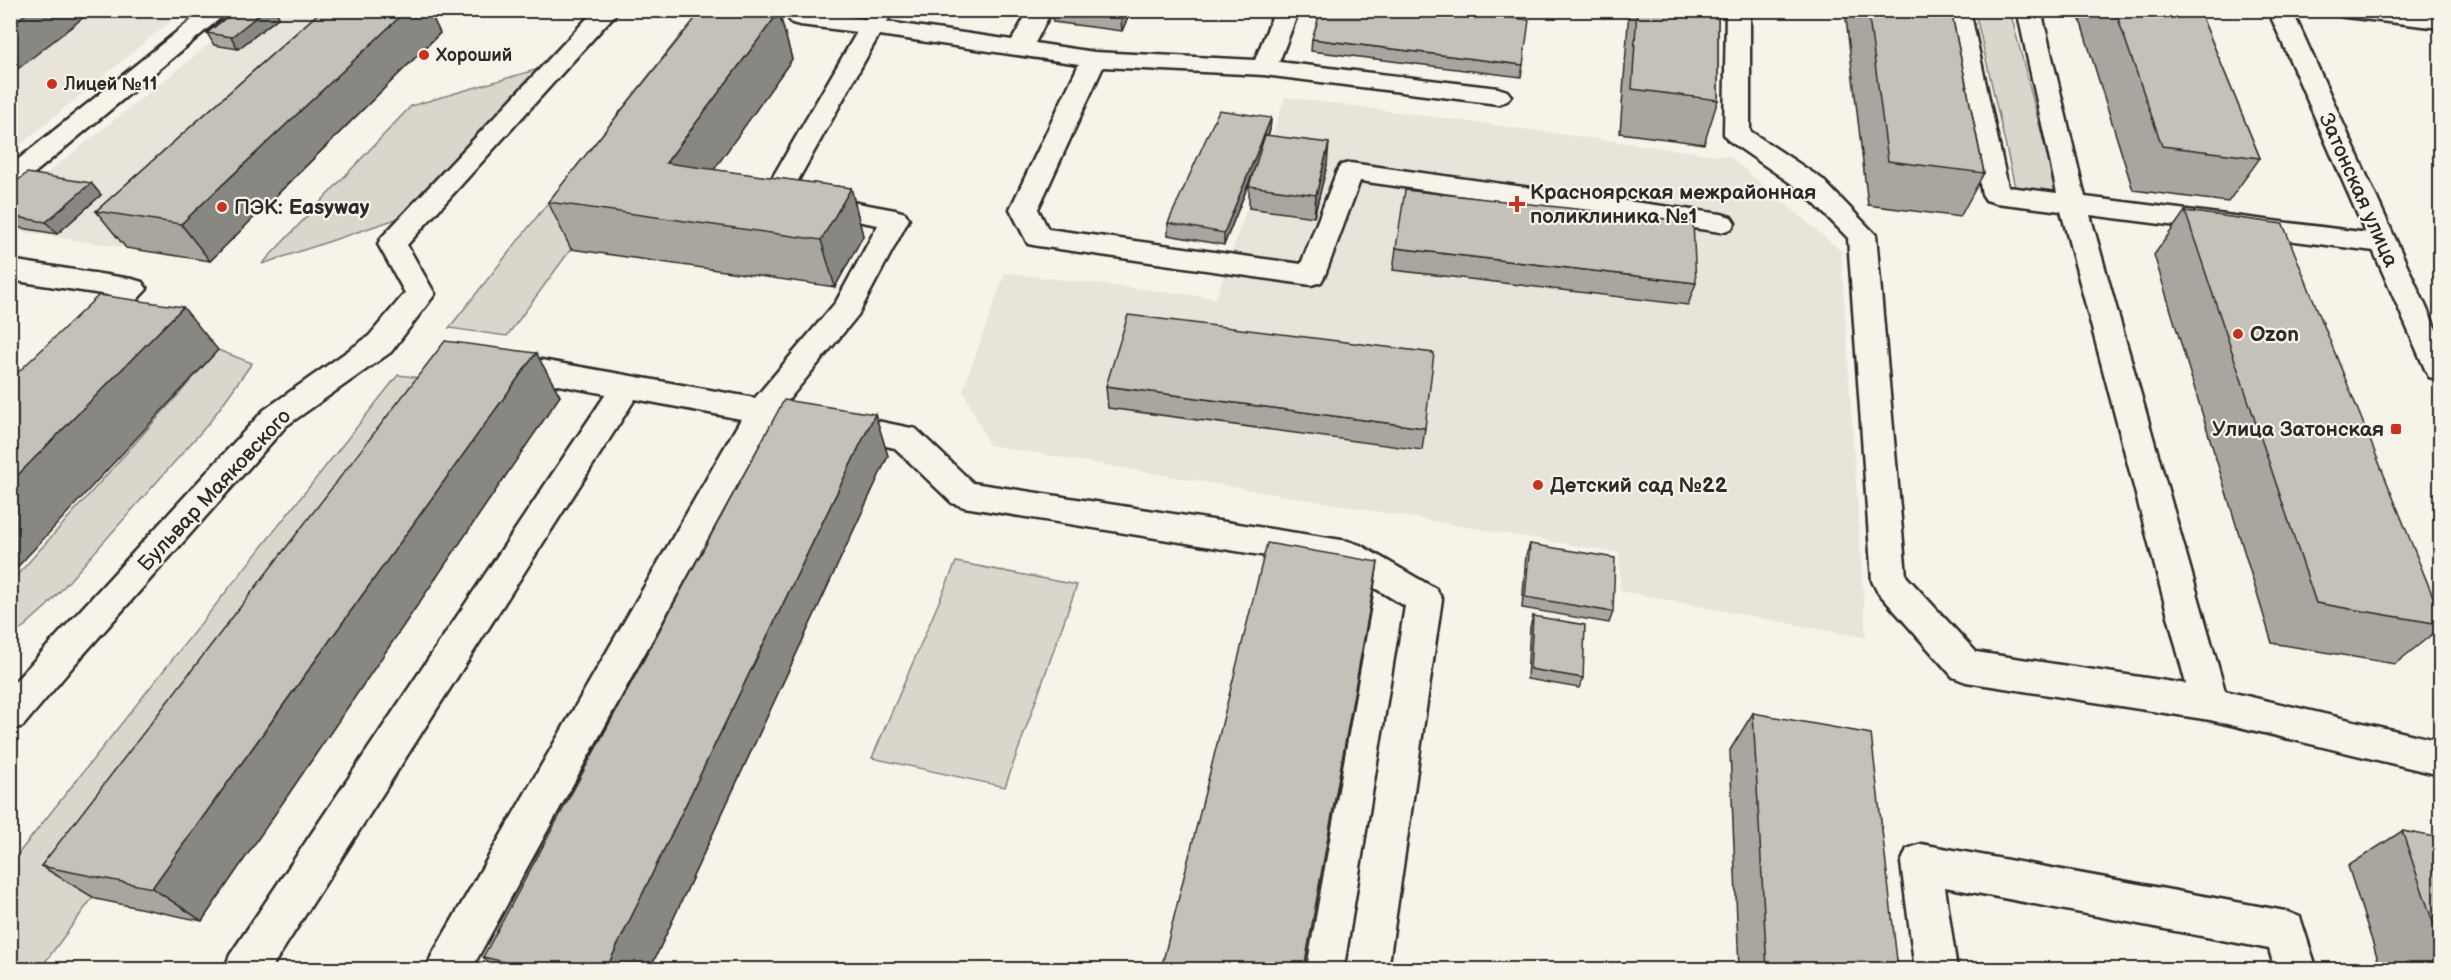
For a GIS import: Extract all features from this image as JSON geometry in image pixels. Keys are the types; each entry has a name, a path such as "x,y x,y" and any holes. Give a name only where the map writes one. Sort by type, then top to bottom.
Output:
{"street":[{"path":"10,180 219,10"},
{"name":"Бульвар Маяковского","path":"10,714 62,653 275,418 380,344 420,294 392,244 608,10"},
{"path":"1020,48 1041,10"},
{"path":"1264,68 1287,10"},
{"path":"1738,10 1737,134 1812,185 1862,235 1889,581 1966,666 2210,704 2440,758"},
{"path":"1958,10 1996,194 2382,243"},
{"path":"2029,10 2073,204 2210,704"},
{"name":"Затонская улица","path":"2280,10 2440,369"},
{"path":"2345,10 2440,21"},
{"path":"800,18 877,19 1020,48 1094,59 1264,68 1498,96"},
{"path":"447,969 762,411 848,308 895,219 775,197 877,19"},
{"path":"1094,59 1024,209 1038,237 1311,275 1350,171 1721,224"},
{"path":"13,273 132,289 67,354"},
{"path":"487,361 905,438 964,494 1348,555 1424,598 1367,969"},
{"path":"245,969 626,388"},
{"path":"1936,969 1921,863 2285,932 2296,969"}],"shaded area":[{"name":"Лицей №11","path":"11,11 178,11 177,16 11,152"},
{"path":"251,11 279,11 440,33 210,261 11,230 10,203"},
{"path":"1975,11 2010,11 2057,193 2015,187"},
{"path":"698,25 571,249 507,336 449,328 683,32"},
{"path":"542,68 408,215 262,264 411,106"},
{"path":"1285,97 1730,157 1841,251 1866,638 1620,591 1619,553 989,445 963,390 1005,273 1216,298"},
{"path":"218,350 252,363 209,423 47,606 11,638 11,582"},
{"path":"398,375 472,384 40,969 11,969 10,864"},
{"path":"956,562 1077,585 1005,787 872,758"}],"building":[{"path":"10,10 31,10 10,26"},
{"path":"236,10 265,10 231,37 207,33"},
{"path":"322,10 407,10 181,224 96,211"},
{"path":"702,10 779,12 666,163 851,188 821,240 548,202"},
{"path":"1321,10 1448,10 1529,20 1523,65 1312,39"},
{"path":"1637,10 1718,10 1718,100 1632,89"},
{"path":"1868,10 1951,10 1984,173 1888,161"},
{"path":"2115,10 2199,10 2260,158 2162,146"},
{"path":"1219,110 1271,118 1224,233 1168,223"},
{"path":"1265,135 1329,143 1316,195 1249,186"},
{"path":"27,173 91,183 46,222 10,216 10,187"},
{"path":"1405,190 1693,222 1696,283 1396,248"},
{"path":"2185,211 2283,224 2440,614 2440,624 2316,603"},
{"path":"99,295 183,307 10,483 10,380"},
{"path":"1128,315 1434,353 1425,428 1106,386"},
{"path":"445,341 536,353 152,888 41,866"},
{"path":"784,400 875,414 606,969 535,969 483,957"},
{"path":"1267,543 1378,562 1304,969 1161,969"},
{"path":"1530,544 1615,558 1613,612 1525,597"},
{"path":"1533,616 1585,625 1583,678 1530,669"},
{"path":"1753,713 1871,734 1898,969 1767,969"},
{"path":"2402,831 2440,838 2440,943"}],"place":[{"name":"Хороший","path":"424,55"},
{"name":"Лицей №11","path":"52,84"},
{"name":"Красноярская межрайонная поликлиника №1","path":"1517,204"},
{"name":"ПЭК: Easyway","path":"222,207"},
{"name":"Ozon","path":"2238,334"},
{"name":"Улица Затонская","path":"2396,429"},
{"name":"Детский сад №22","path":"1538,485"}]}
